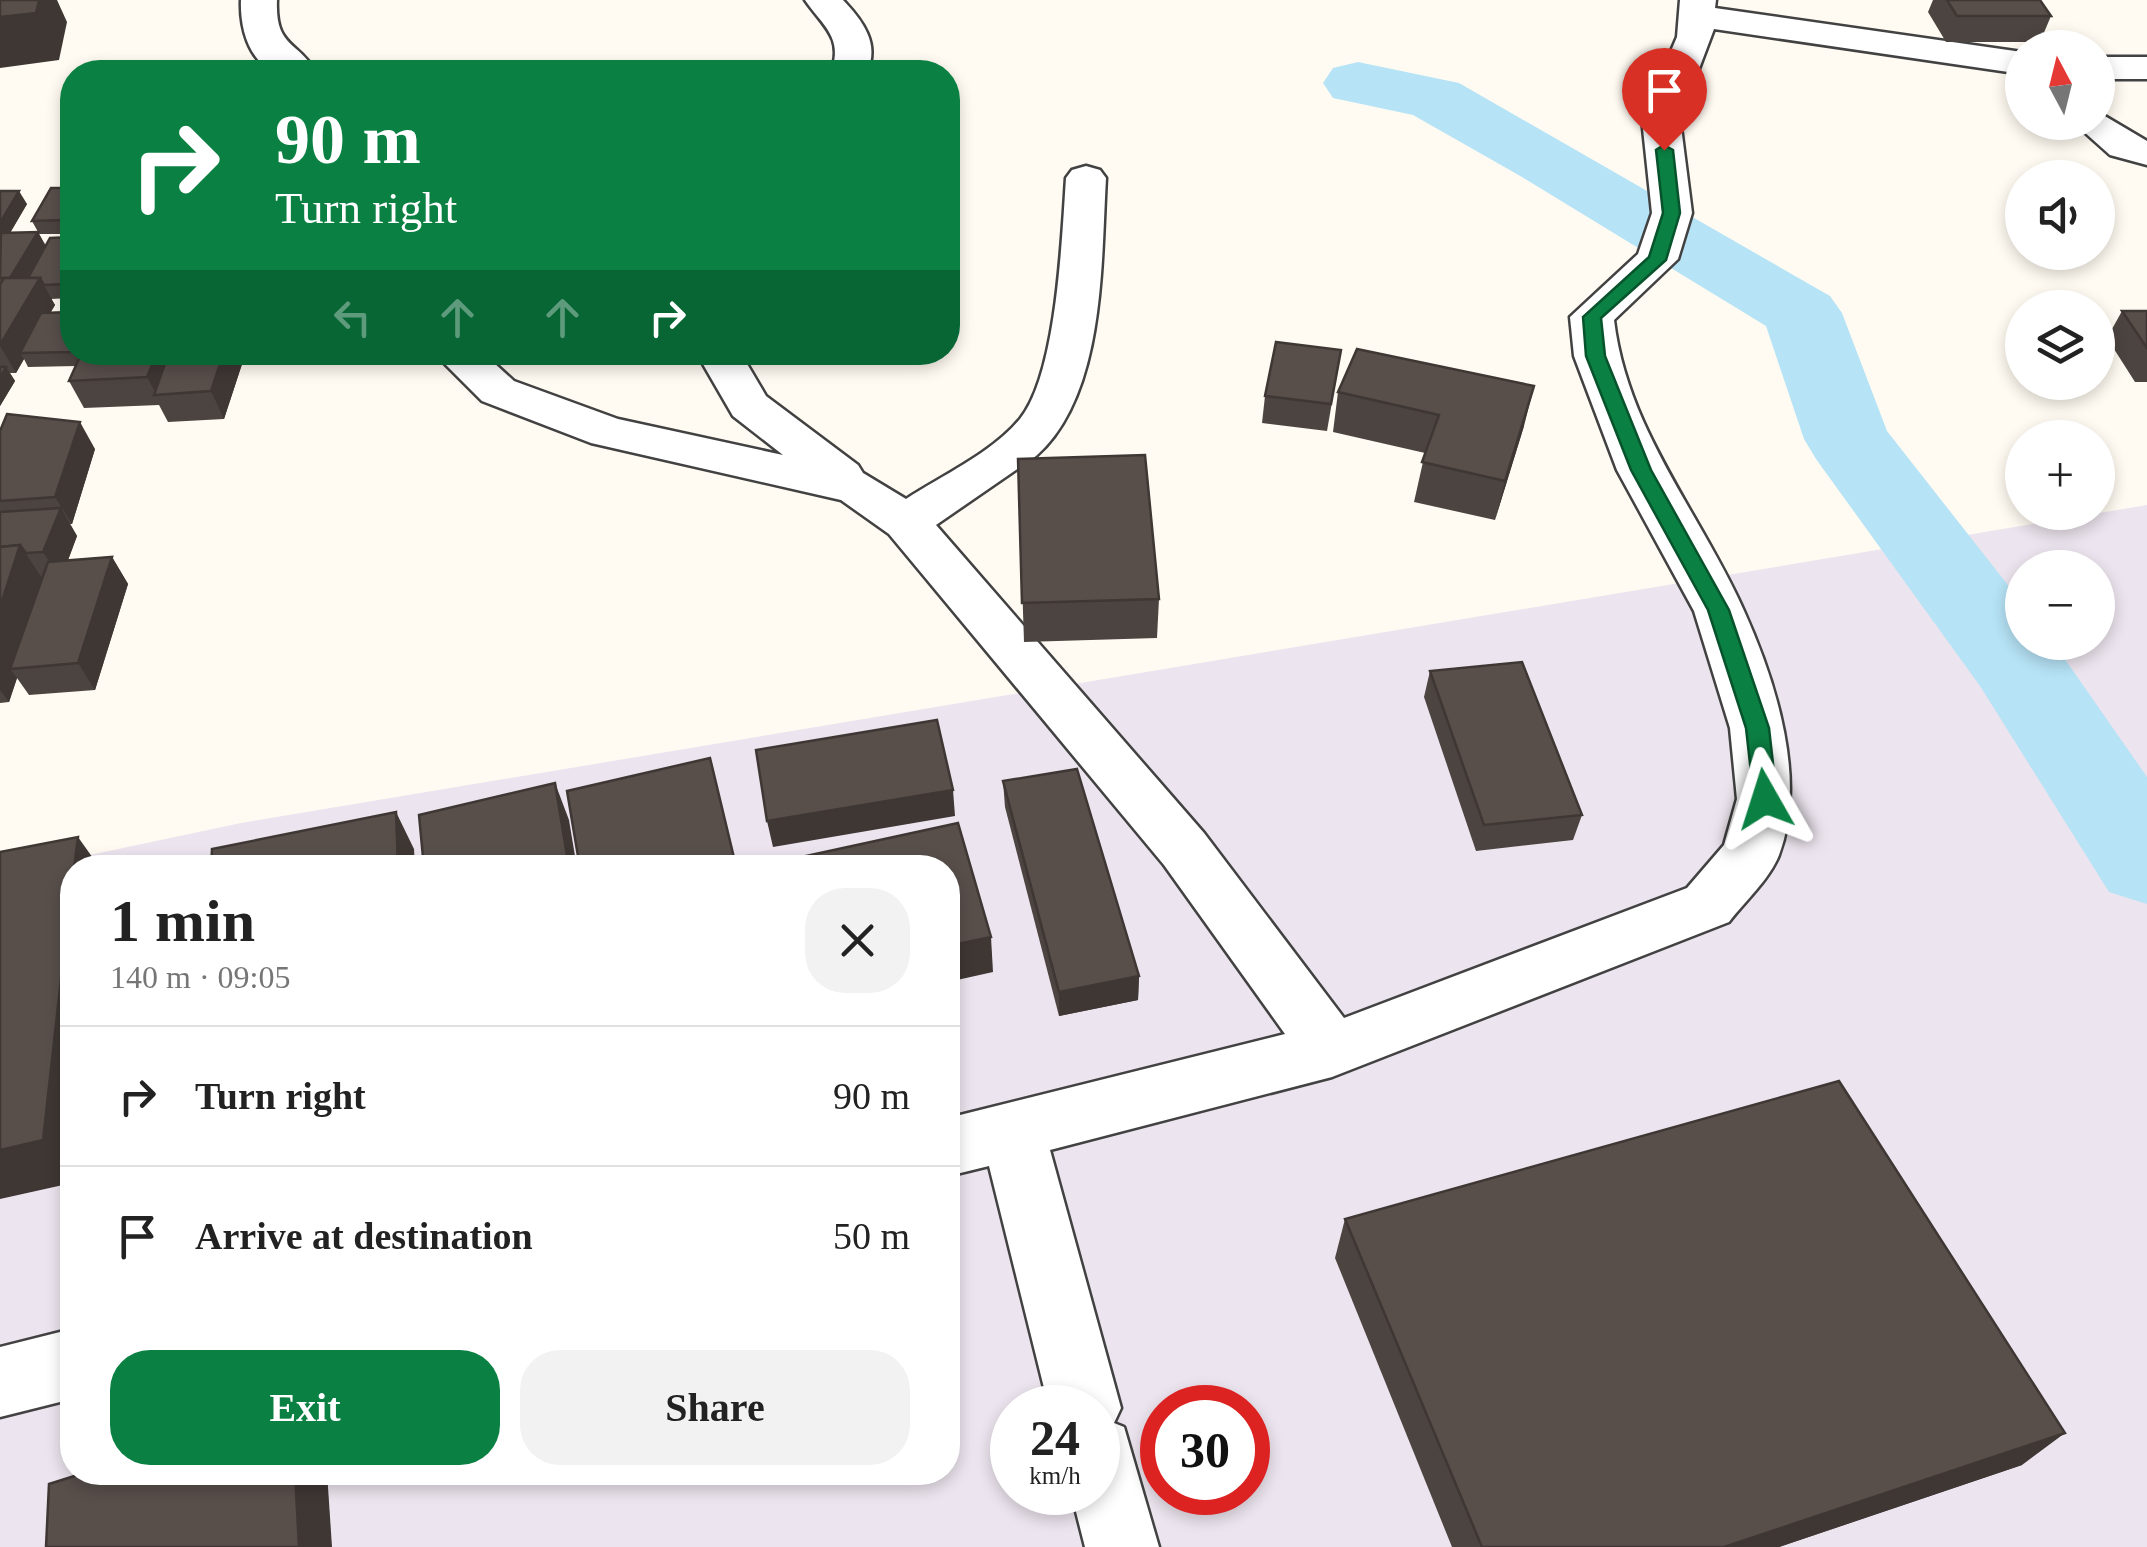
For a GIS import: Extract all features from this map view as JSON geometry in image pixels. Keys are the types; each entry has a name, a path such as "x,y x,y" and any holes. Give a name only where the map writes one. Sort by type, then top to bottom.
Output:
{"street":[{"path":"259,0 260,36 282,60"},
{"path":"822,0 842,18 854,43 854,60"},
{"path":"960,1144 1332,1050 1708,905 1750,854 1765,799 1758,728 1719,610 1641,470 1596,356 1592,317 1664,236 1661,119 1695,38 1698,8 1803,32 2005,60"},
{"path":"2115,68 2147,68"},
{"path":"2115,140 2124,147 2147,153"},
{"path":"906,522 1036,432 1051,408 1077,289 1086,178"},
{"path":"470,365 498,390 607,432 856,487"},
{"path":"726,365 750,406 906,522 1184,848 1332,1050"},
{"path":"1012,1131 1080,1385"},
{"path":"0,1382 60,1367"},
{"path":"1114,1515 1122,1547"}],"shaded area":[{"path":"2147,505 2147,1547 0,1547 0,874 60,861 60,1485 960,1485 960,855 90,855 241,823 2005,529 2115,530 2115,510"}],"building":[{"path":"0,0 39,0 36,13 0,17"},
{"path":"1947,0 2040,0 2051,16 1957,16"},
{"path":"51,188 60,188 60,220 32,221"},
{"path":"0,191 19,191 0,223"},
{"path":"38,232 10,278 0,278 1,233"},
{"path":"50,238 60,238 60,284 44,285 40,278 28,278"},
{"path":"4,278 40,278 0,345 0,285"},
{"path":"2122,311 2147,311 2147,348"},
{"path":"60,312 60,352 20,353 41,313"},
{"path":"1276,342 1341,350 1331,404 1265,396"},
{"path":"1357,349 1534,386 1505,481 1422,462 1439,415 1338,392"},
{"path":"76,365 152,365 147,377 69,381"},
{"path":"164,365 220,365 211,391 154,395"},
{"path":"7,414 80,422 55,497 0,501 0,431"},
{"path":"1145,455 1159,599 1022,603 1018,459"},
{"path":"61,508 43,552 26,553 20,545 0,547 0,512"},
{"path":"20,545 0,607 0,547"},
{"path":"112,557 78,663 10,669 48,562"},
{"path":"1522,662 1582,815 1484,825 1430,671"},
{"path":"937,720 953,790 767,821 756,750"},
{"path":"710,758 733,855 578,855 567,791"},
{"path":"1077,769 1139,976 1059,992 1003,781"},
{"path":"555,783 567,855 423,855 419,815"},
{"path":"396,812 398,855 212,855 212,849"},
{"path":"958,823 991,937 960,943 960,855 811,855"},
{"path":"78,837 76,855 60,855 60,988 43,1140 0,1150 0,852"},
{"path":"1839,1081 2065,1433 1724,1547 1482,1547 1345,1219"},
{"path":"60,1481 60,1485 296,1485 299,1547 46,1547 49,1484"}],"waterway":[{"path":"1358,83 1434,98 1548,161 1802,313 1847,439 2014,661 2147,861"}],"route":[{"path":"1664,150 1672,213 1657,260 1592,317 1596,356 1641,470 1719,610 1758,728 1765,799"}]}
